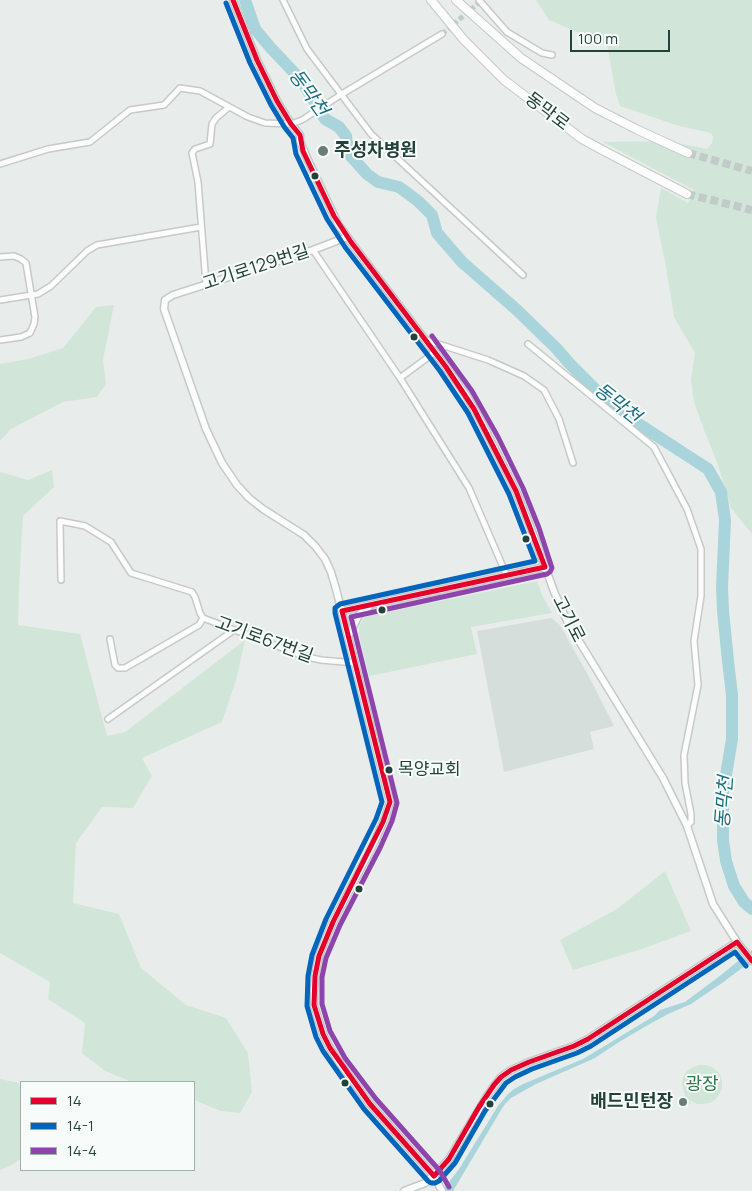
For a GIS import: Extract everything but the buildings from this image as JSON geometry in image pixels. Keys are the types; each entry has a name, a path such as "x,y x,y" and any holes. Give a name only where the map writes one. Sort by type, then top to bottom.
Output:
{"main road":[{"name":"동막로","path":"431,0 464,40 504,80 582,139 686,194"},
{"name":"동막로","path":"456,0 521,58 595,108 688,153"}],"street":[{"name":"고기로","path":"233,0 257,60 277,101 300,135 303,151 334,216 347,237 466,395 491,440 516,491 568,624 663,778 687,826 713,904 737,942 752,961"},
{"path":"283,0 307,49 372,134 523,275"},
{"path":"481,0 507,32 542,52 552,55"},
{"path":"0,164 48,149 90,142 130,110 164,106 180,88 200,91 248,117 265,123 291,124 302,120 442,34"},
{"path":"206,284 198,182 192,154 194,149 210,144 212,124 229,107"},
{"path":"0,300 38,294 52,286 87,251 97,246 201,227"},
{"name":"고기로129번길","path":"342,611 331,572 325,559 315,546 304,535 262,509 249,498 237,485 222,463 206,429 164,308 165,300 173,295 313,250 347,237"},
{"path":"313,250 400,378 468,488 506,574"},
{"path":"0,257 14,256 26,263 34,324 30,333 21,337 0,340"},
{"path":"426,340 488,360 524,376 544,390 559,419 573,463"},
{"path":"528,344 654,447 687,509 701,549 701,596 694,641 698,685 684,755 691,814 691,822 687,826"},
{"path":"400,378 435,352"},
{"name":"고기로67번길","path":"61,580 60,521 85,526 107,539 114,546 131,573 192,592 203,618 314,659 355,663"},
{"path":"441,1189 434,1176 370,1104 339,1062 323,1034 314,1005 315,976 319,956 333,922 373,844 390,802 342,611 545,567"},
{"path":"349,635 358,614 373,604"},
{"path":"110,639 115,665 118,668 126,668 199,626 203,618"},
{"path":"108,719 234,630"},
{"path":"404,1191 425,1183 434,1176 449,1159 483,1101 494,1086 511,1070 588,1039 737,942"}],"shaded area":[{"path":"551,618 560,625 614,726 590,732 594,749 504,772 477,631"}],"green space":[{"path":"536,0 752,0 752,534 731,508 717,462 694,402 691,380 695,353 674,317 656,218 661,188 688,203 694,190 603,142 668,141 707,149 712,143 713,137 711,133 679,126 620,106 607,45 549,20"},
{"path":"114,305 103,360 106,384 97,397 63,402 11,429 0,441 0,364 28,359 63,348 96,307"},
{"path":"52,470 54,487 23,516 18,625 80,634 107,736 125,732 245,640 237,677 222,722 142,758 152,776 133,808 102,807 76,843 73,903 119,914 141,968 186,1005 226,1018 248,1053 252,1092 240,1113 221,1111 195,1100 195,1081 130,1081 105,1071 82,1053 85,1023 48,999 50,982 0,953 0,472 28,480"},
{"path":"537,581 552,613 471,627 477,654 369,676 359,635 359,627 363,619 368,616"},
{"path":"665,871 691,931 642,949 573,970 560,940 617,909"},
{"name":"광장","path":"699,1065 712,1067 717,1071 721,1076 722,1089 715,1100 710,1103 697,1104 688,1099 691,1103 682,1109 676,1101 685,1095 682,1084 683,1077 687,1071"},
{"path":"0,1079 19,1083 20,1086 20,1160 0,1170"}],"water":[{"path":"752,950 752,964 742,968 691,1004 648,1025 595,1058 536,1084 511,1098 501,1110 453,1191 440,1191 459,1169 498,1106 514,1089 583,1059 654,1016 660,1010 685,1002"}],"waterway":[{"name":"동막천","path":"245,0 255,29 302,81 325,119 339,127 346,136 348,153 367,174 378,182 399,187 418,201 432,215 437,233 462,262 518,311 604,398 631,419 708,469 721,492 725,520 722,587 723,611 732,695 732,739 723,793 723,840 726,861 734,886 744,902 752,909"}],"tunnel":[{"path":"442,34 481,1"},
{"path":"688,153 752,171"},
{"path":"687,194 752,210"}],"transit line":[{"name":"14","path":"233,0 257,60 277,101 300,135 303,151 334,216 351,242 446,367 474,409 516,491 545,567 342,611 390,802 383,822 333,922 319,956 315,976 314,1005 323,1034 330,1048 370,1104 434,1176 449,1159 494,1085 511,1070 588,1039 737,942 752,961"},
{"name":"14-1","path":"226,3 250,63 271,105 293,138 296,154 327,219 345,247 440,371 468,413 509,494 535,561 340,604 335,608 382,802 376,819 326,919 312,955 308,976 307,1006 316,1037 323,1051 364,1109 428,1181 435,1183 455,1163 485,1111 506,1083 532,1069 591,1046 735,952 746,966"},
{"name":"14-4","path":"432,336 472,391 498,437 523,488 552,568 547,574 351,617 397,803 392,821 380,848 340,925 326,958 322,977 322,1004 330,1031 345,1058 376,1099 440,1171 449,1187"}],"place":[{"name":"주성차병원","path":"323,151"},
{"name":"목양교회","path":"389,770"},
{"name":"배드민턴장","path":"683,1102"}]}
